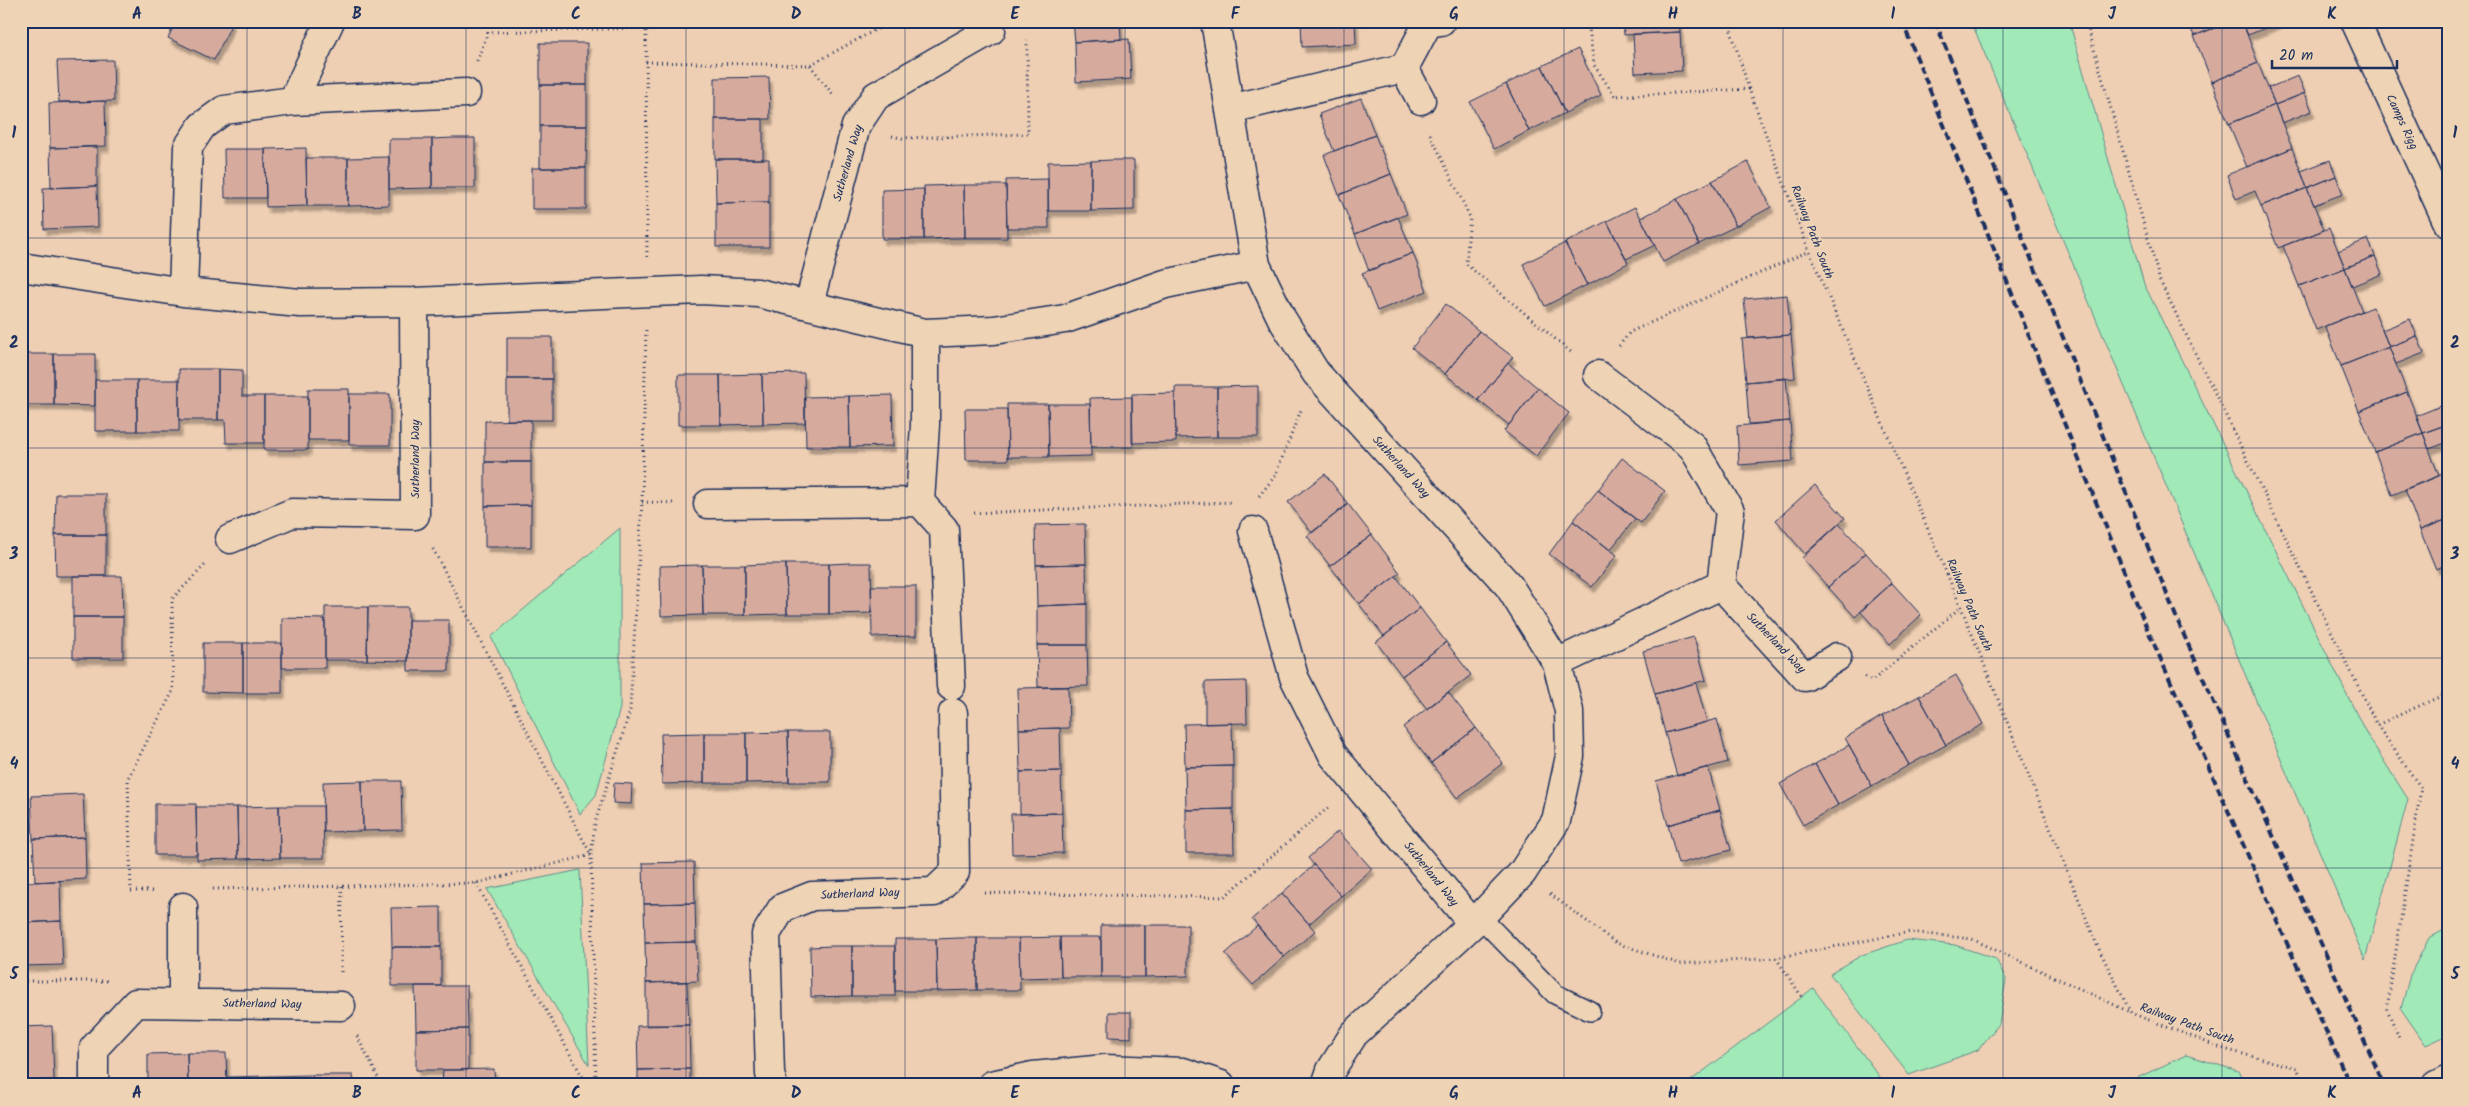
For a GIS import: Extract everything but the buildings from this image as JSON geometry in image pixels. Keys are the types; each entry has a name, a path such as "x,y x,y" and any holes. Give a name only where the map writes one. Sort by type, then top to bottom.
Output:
{"street":[{"path":"293,101 330,21"},
{"name":"Sutherland Way","path":"1215,21 1256,265 1282,319 1316,372 1509,586 1557,663 1569,712 1570,756 1556,821 1522,873 1476,920 1354,1034 1331,1070 1326,1085"},
{"path":"1230,108 1404,68 1428,23 1441,21"},
{"name":"Camps Rigg","path":"2355,21 2448,223"},
{"name":"Sutherland Way","path":"809,304 856,126 876,96 991,30"},
{"path":"1404,68 1421,100"},
{"path":"182,292 188,146 202,126 224,110 293,101 466,93"},
{"path":"21,268 182,292 300,303 414,302 647,291 701,290 758,293 925,333 994,330 1065,319 1165,284 1256,265"},
{"name":"Sutherland Way","path":"230,539 292,513 415,515 414,302"},
{"path":"925,333 925,425 920,502 944,529 951,686"},
{"path":"1557,663 1721,585 1730,511 1692,446 1598,375"},
{"path":"708,504 920,502"},
{"name":"Sutherland Way","path":"1253,531 1294,677 1333,755 1476,920"},
{"name":"Sutherland Way","path":"1721,585 1806,676 1836,658"},
{"path":"934,892 955,872 952,713"},
{"name":"Sutherland Way","path":"773,1085 770,1074 766,934 782,908 812,896 934,892"},
{"path":"183,906 183,1002"},
{"name":"Sutherland Way","path":"136,1003 183,1002 341,1006"},
{"path":"94,1085 94,1048 136,1003"},
{"path":"992,1085 1105,1070 1183,1072 1221,1085"},
{"path":"2436,1085 2448,1079"}],"lane":[{"path":"1476,920 1555,994 1590,1011"}],"path":[{"path":"596,1085 591,855 595,823 630,711 642,502 647,291 646,21"},
{"path":"646,62 810,65 892,21"},
{"path":"1588,21 1594,65 1615,96 1749,89"},
{"name":"Railway Path South","path":"1728,21 1749,89 1809,251 1961,607 2096,945 2131,1013 2224,1049 2296,1068 2305,1085"},
{"path":"2086,21 2160,281 2377,725 2421,788 2387,1009 2400,1040"},
{"path":"466,93 488,32 646,28"},
{"path":"856,126 902,138 1028,134 1027,31"},
{"path":"1421,100 1430,134 1470,217 1466,264 1598,375 1630,332 1809,251"},
{"path":"1255,501 1275,476 1316,372"},
{"path":"944,529 971,514 1236,502"},
{"path":"415,515 591,855"},
{"path":"157,891 131,891 128,778 174,691 172,599 230,539"},
{"path":"1836,658 1872,681 1961,607"},
{"path":"2377,725 2448,693"},
{"path":"934,892 1224,897 1357,783"},
{"path":"212,890 476,883 591,855"},
{"path":"1522,873 1616,943 1680,964 1776,958 1910,932 1972,939 2131,1013"},
{"path":"476,883 587,1085"},
{"path":"1776,958 1802,997"},
{"path":"21,981 115,981 136,1003"}],"green space":[{"path":"1971,21 2069,21 2144,284 2366,733 2408,799 2365,960"},
{"path":"620,528 620,708 596,795 580,814 491,637"},
{"path":"580,870 589,1065 487,889"},
{"path":"2448,928 2448,1035 2426,1045 2401,1009 2410,975 2429,938"},
{"path":"1907,940 1955,945 1996,959 2006,979 1999,1024 1978,1050 1909,1075 1830,974 1862,955"},
{"path":"1813,988 1886,1085 1685,1085 1802,997"},
{"path":"2186,1055 2238,1071 2247,1085 2122,1085"}],"railway":[{"path":"1902,21 2146,626 2350,1085"},
{"path":"1935,21 2179,624 2384,1085"}]}
